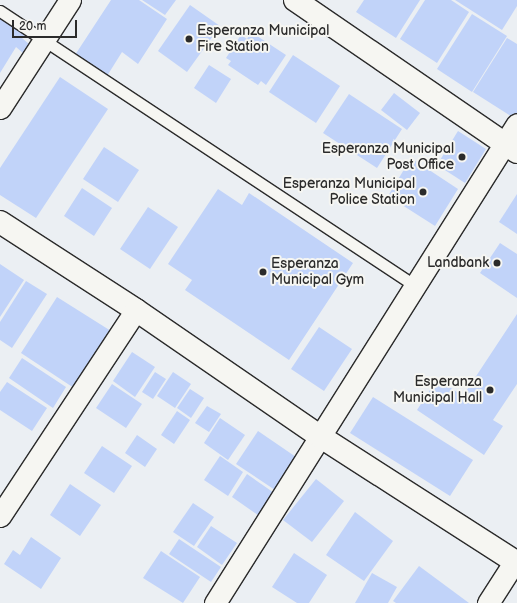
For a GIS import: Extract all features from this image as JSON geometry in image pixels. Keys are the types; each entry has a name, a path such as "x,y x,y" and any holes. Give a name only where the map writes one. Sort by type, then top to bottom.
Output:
{"street":[{"path":"0,108 70,0"},
{"path":"295,0 316,6 511,148"},
{"path":"215,603 322,437 414,285 511,148 517,124"},
{"path":"0,222 136,310 322,437 516,562 488,603"},
{"path":"0,516 136,310"}],"lane":[{"path":"0,11 414,285"}],"building":[{"path":"111,0 139,0 167,19 138,64 122,52 107,76 75,55"},
{"path":"142,0 176,0 165,15"},
{"path":"364,0 420,0 396,38 356,12"},
{"path":"425,0 451,0 469,12 437,63 400,39"},
{"path":"455,0 517,0 517,6 502,30"},
{"name":"Esperanza Municipal Fire Station","path":"190,5 220,26 187,72 158,51"},
{"path":"472,14 507,36 472,92 437,69"},
{"path":"0,17 26,33 22,38 29,44 23,53 16,47 0,73"},
{"path":"251,32 286,55 266,85 261,81 258,85 228,65 231,61 226,58 241,35 247,39"},
{"path":"507,38 517,44 517,120 473,92"},
{"path":"293,55 340,86 316,123 269,92"},
{"path":"209,65 231,79 216,103 194,88"},
{"path":"60,77 108,109 36,218 0,195 0,168"},
{"path":"394,93 420,113 407,130 381,110"},
{"path":"349,94 402,129 377,168 323,133"},
{"name":"Esperanza Municipal Post Office","path":"458,131 486,149 465,183 437,165"},
{"path":"104,147 139,170 118,202 83,179"},
{"name":"Esperanza Municipal Police Station","path":"411,158 458,189 435,226 388,196"},
{"path":"82,188 112,208 94,236 64,216"},
{"name":"Esperanza Municipal Gym","path":"218,189 242,205 249,193 353,263 289,360 185,290 192,280 168,264"},
{"path":"517,194 517,234 499,222"},
{"path":"148,207 178,227 150,269 120,249"},
{"path":"500,243 517,254 517,298 480,273"},
{"path":"0,264 24,280 0,317"},
{"path":"26,281 47,294 12,348 0,340 0,322"},
{"path":"57,297 111,331 74,388 21,353"},
{"name":"Esperanza Municipal Hall","path":"517,314 517,384 493,420 503,426 484,455 417,410 437,379 463,396"},
{"path":"319,327 352,349 324,391 291,369"},
{"path":"132,352 155,367 135,397 113,381"},
{"path":"22,358 66,387 53,408 9,378"},
{"path":"155,372 166,379 153,399 142,392"},
{"path":"173,372 191,384 175,408 157,396"},
{"path":"7,382 47,408 32,431 0,410 0,392"},
{"path":"112,384 142,404 126,428 96,408"},
{"path":"190,389 204,398 191,418 177,408"},
{"path":"373,397 473,460 450,496 350,433"},
{"path":"207,406 221,414 209,432 195,423"},
{"path":"177,411 190,420 174,444 161,435"},
{"path":"220,418 245,435 228,460 204,443"},
{"path":"258,431 296,457 275,490 236,464"},
{"path":"137,435 157,449 145,467 125,453"},
{"path":"102,446 132,466 114,493 84,473"},
{"path":"220,456 243,472 228,496 204,480"},
{"path":"247,474 280,497 265,520 232,497"},
{"path":"316,479 344,501 312,542 283,520"},
{"path":"70,484 101,505 80,536 50,515"},
{"path":"193,503 214,517 194,546 173,532"},
{"path":"355,512 393,541 364,581 326,555"},
{"path":"211,526 237,543 222,565 197,547"},
{"path":"31,537 61,558 41,589 4,564 13,550 20,555"},
{"path":"179,539 221,567 211,582 169,554"},
{"path":"161,551 200,577 183,603 143,578"},
{"path":"294,553 327,575 309,603 297,603 272,587"},
{"path":"419,566 469,603 396,603 393,601"},
{"path":"372,573 397,587 388,603 355,603"}],"place":[{"name":"Esperanza Municipal Fire Station","path":"189,39"},
{"name":"Esperanza Municipal Post Office","path":"462,157"},
{"name":"Esperanza Municipal Police Station","path":"423,192"},
{"name":"Landbank","path":"497,263"},
{"name":"Esperanza Municipal Gym","path":"263,272"},
{"name":"Esperanza Municipal Hall","path":"490,390"}]}
